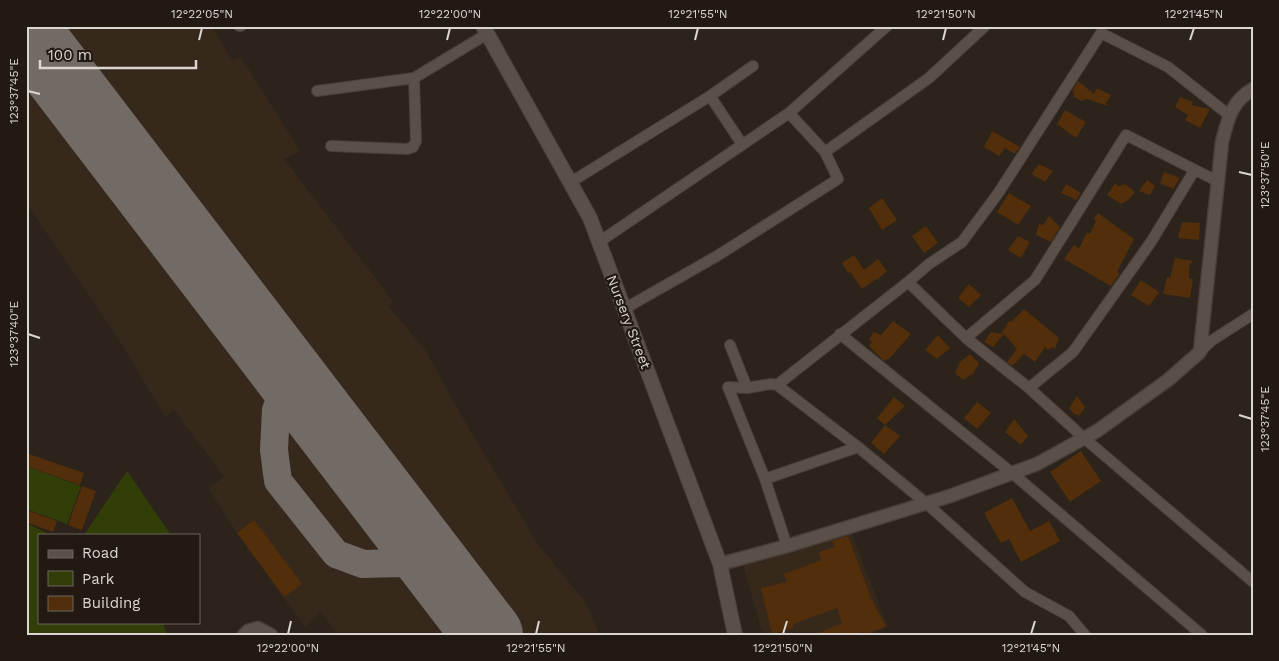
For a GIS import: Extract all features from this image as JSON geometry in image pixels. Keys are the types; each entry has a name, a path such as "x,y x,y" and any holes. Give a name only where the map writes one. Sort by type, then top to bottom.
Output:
{"main road":[{"name":"Nursery Street","path":"485,30 590,218 720,564 735,635"}],"street":[{"path":"599,242 789,113 887,26"},
{"path":"825,152 929,78 985,26"},
{"path":"317,91 414,78 485,30"},
{"path":"777,385 929,264 962,242 999,192 1103,30 1168,67 1229,115"},
{"path":"570,182 710,96 753,66"},
{"path":"331,146 413,147 416,141 414,78"},
{"path":"1200,352 1222,142 1229,115 1242,96 1253,89"},
{"path":"710,96 742,144"},
{"path":"624,309 717,256 838,179 825,152 789,113"},
{"path":"966,338 1035,280 1126,135 1219,182"},
{"path":"1029,388 1073,352 1152,242 1194,171"},
{"path":"908,282 966,338 1029,388 1084,438 1253,582"},
{"path":"720,564 787,546 950,496 1037,464 1097,431 1168,380 1231,327 1253,314"},
{"path":"840,334 1012,473 1202,635"},
{"path":"730,345 747,388"},
{"path":"787,546 765,479 728,388 777,385 858,447 926,503 1025,592 1069,616 1085,635"},
{"path":"765,479 858,447"},
{"path":"244,635 248,631 258,628 270,635"}],"shaded area":[{"path":"26,26 212,26 232,60 241,57 300,151 284,159 393,301 389,307 427,352 457,408 538,544 586,603 600,635 338,635 321,612 305,627 237,533 208,488 224,477 174,410 165,417 118,338 26,203"},
{"path":"850,529 888,627 870,635 763,635 742,562"}],"green space":[{"path":"28,467 81,486 67,524 26,509 26,473"},
{"path":"127,471 170,534 85,534"},
{"path":"26,523 49,534 38,534 38,624 164,624 167,635 26,635"}],"building":[{"path":"1078,81 1094,94 1097,88 1111,95 1106,103 1108,106 1087,99 1081,101 1073,96 1074,92 1072,91"},
{"path":"1180,97 1193,102 1192,105 1210,109 1200,128 1185,120 1188,115 1175,107"},
{"path":"1065,110 1086,122 1076,138 1057,124"},
{"path":"992,131 1020,147 1015,154 1005,148 999,156 984,147"},
{"path":"1039,164 1053,171 1045,182 1031,174"},
{"path":"1164,172 1180,178 1173,189 1160,183"},
{"path":"1147,180 1155,186 1150,195 1139,191"},
{"path":"1115,183 1118,186 1125,184 1135,192 1128,200 1121,204 1107,195"},
{"path":"1066,184 1081,193 1076,200 1061,193"},
{"path":"1009,193 1031,206 1018,225 997,212"},
{"path":"882,198 897,220 882,230 869,208"},
{"path":"1098,213 1134,239 1117,272 1120,273 1111,286 1064,259 1074,245 1079,249 1087,232 1090,234 1096,221 1094,218"},
{"path":"1049,216 1060,227 1051,242 1036,235 1039,224 1043,225"},
{"path":"1182,222 1200,223 1199,240 1178,238"},
{"path":"926,226 938,243 924,253 912,236"},
{"path":"1018,236 1030,242 1021,258 1008,250"},
{"path":"854,255 864,270 878,259 887,271 862,289 842,263"},
{"path":"1175,258 1193,261 1189,266 1189,278 1193,279 1190,298 1163,294 1167,277 1170,278"},
{"path":"1141,280 1159,292 1149,306 1131,295"},
{"path":"969,284 981,295 969,307 958,298"},
{"path":"1024,309 1059,338 1055,349 1052,347 1048,350 1045,347 1035,362 1024,354 1012,366 1007,362 1017,349 1004,334 993,347 984,342 991,332 1003,334 1002,332 1009,321 1011,322"},
{"path":"893,321 911,334 890,358 884,361 869,346 872,342 869,339 874,332 881,335"},
{"path":"938,335 950,348 937,359 925,350"},
{"path":"970,354 979,363 973,374 963,380 955,373 960,362"},
{"path":"1077,396 1085,407 1079,416 1074,414 1069,408"},
{"path":"894,397 905,406 885,425 877,418"},
{"path":"977,402 991,413 977,429 964,418"},
{"path":"1014,419 1028,436 1021,445 1005,432"},
{"path":"885,425 900,436 884,454 871,443"},
{"path":"1081,451 1101,481 1070,502 1050,472"},
{"path":"29,454 84,473 80,485 26,466"},
{"path":"82,486 96,491 82,530 68,525"},
{"path":"1012,498 1030,531 1049,521 1060,541 1021,562 1009,539 1001,543 984,513"},
{"path":"29,511 57,521 53,532 26,522"},
{"path":"254,520 302,584 284,597 237,533"},
{"path":"848,536 871,598 886,626 865,635 863,631 852,635 814,635 842,623 837,608 793,624 794,628 772,634 761,588 787,582 784,574 821,560 819,552 835,547 832,541"}],"taxiway":[{"path":"288,373 287,383 276,410 274,450 278,481 336,554 363,564 402,563 410,555 414,539"},
{"path":"276,410 289,402 310,402"},
{"path":"402,563 438,569"}],"runway":[{"path":"26,31 488,635"}]}
